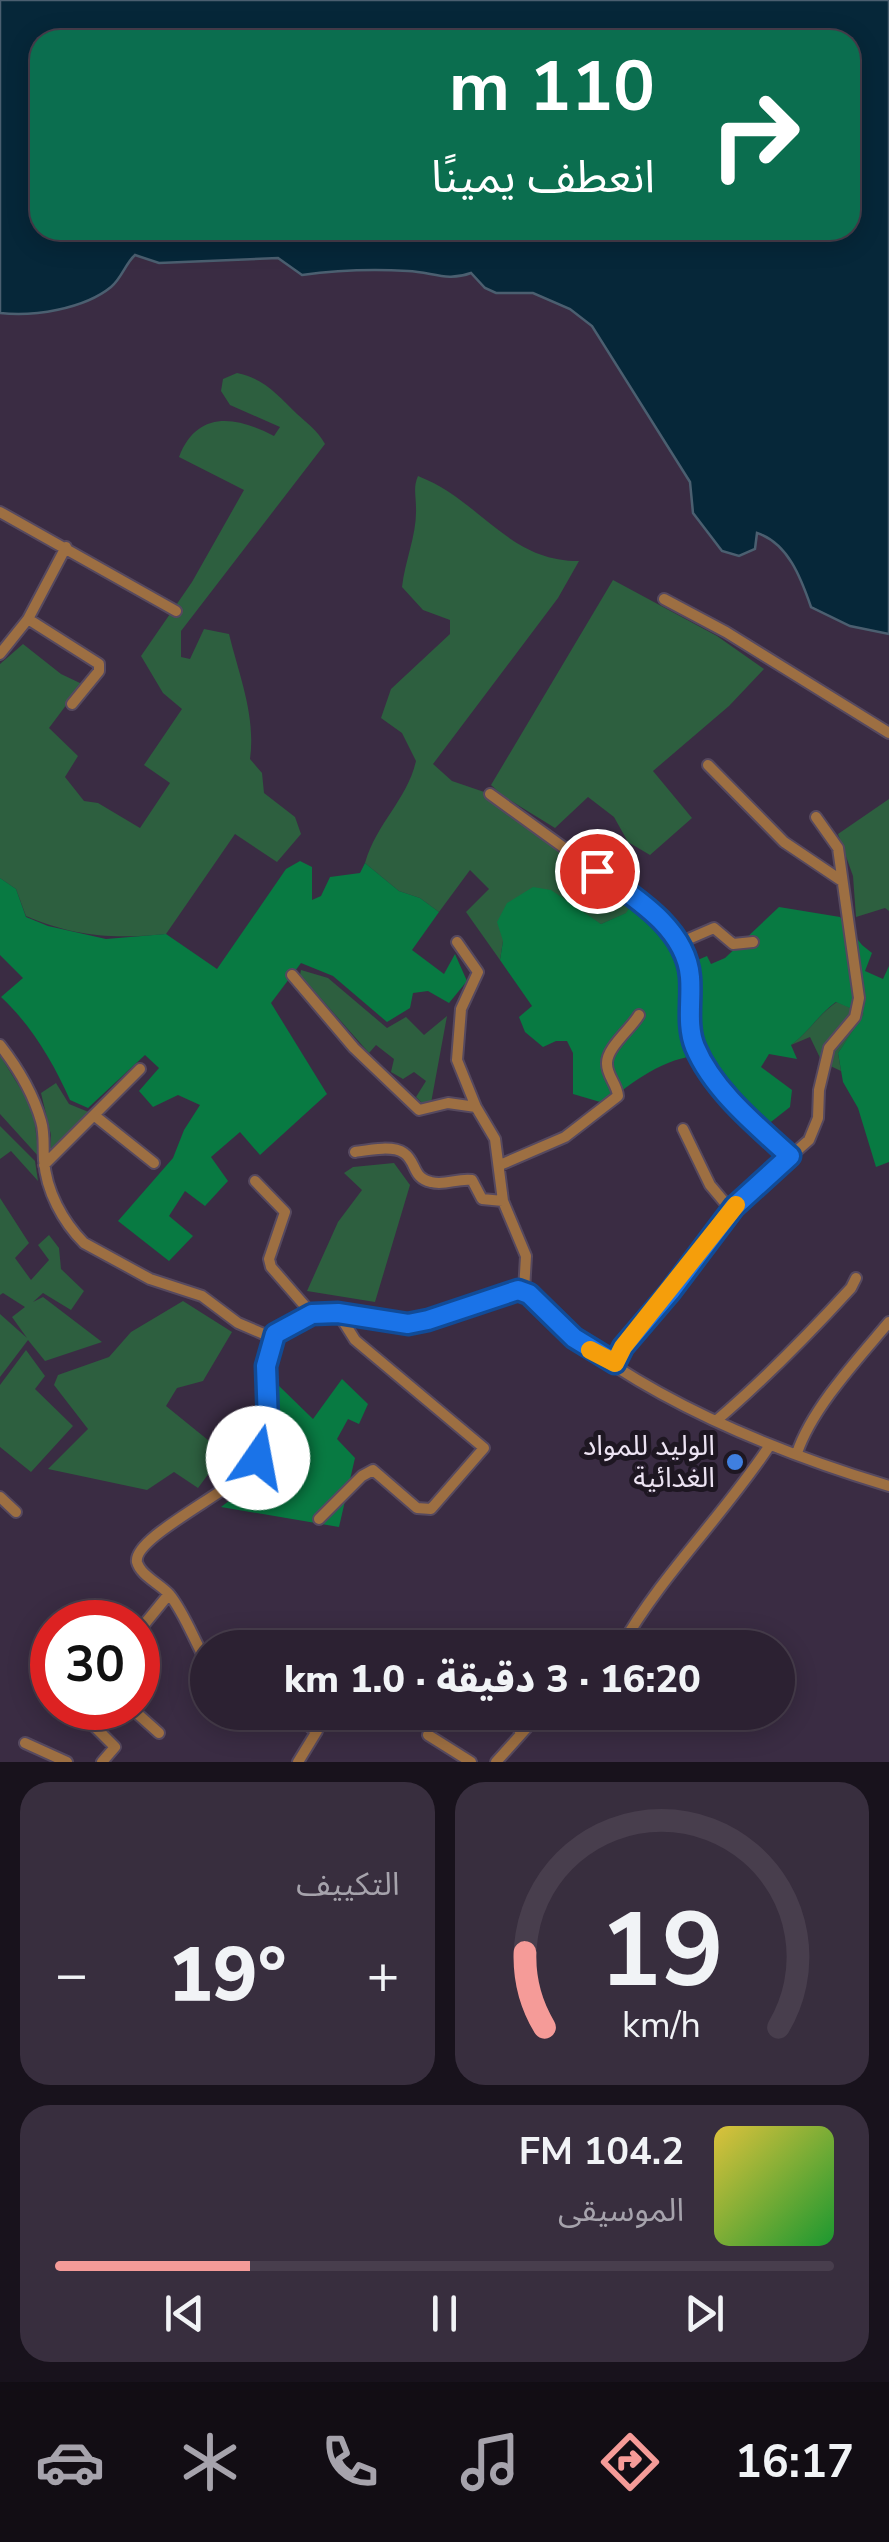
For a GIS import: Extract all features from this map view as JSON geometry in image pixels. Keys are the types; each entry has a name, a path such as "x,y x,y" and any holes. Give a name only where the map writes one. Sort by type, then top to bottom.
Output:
{"street":[{"path":"0,512 176,611"},
{"path":"0,654 28,619 66,547"},
{"path":"664,598 889,733"},
{"path":"28,619 99,664 98,671 72,704"},
{"path":"708,764 784,842 842,881"},
{"path":"490,794 661,918 690,973 691,1029 696,1049 720,1089 790,1156"},
{"path":"615,1363 623,1347 731,1210 802,1148 818,1118 819,1090 829,1048 857,1010 854,956 838,848 816,818"},
{"path":"676,944 714,928 734,944 753,942"},
{"path":"458,942 478,972 459,1019 458,1060 476,1107 496,1139 504,1201 526,1256 524,1291"},
{"path":"292,975 354,1048 419,1110 448,1103 476,1107"},
{"path":"500,1164 565,1137 618,1096 606,1063 609,1053 640,1015"},
{"path":"0,1046 18,1070 36,1107 42,1124 44,1165 61,1213 84,1243 150,1279 202,1296 256,1331 275,1334 312,1314 338,1313 408,1324 506,1292 524,1291 559,1326 615,1363 717,1420 770,1445 889,1486"},
{"path":"44,1165 140,1069"},
{"path":"95,1116 154,1163"},
{"path":"683,1129 710,1184 731,1210"},
{"path":"355,1152 398,1150 407,1155 416,1174 428,1182 449,1183 466,1178 472,1180 482,1198 504,1201"},
{"path":"256,1181 286,1212 270,1259 271,1267 312,1314"},
{"path":"717,1420 797,1347 856,1278"},
{"path":"319,1518 373,1470 417,1508 431,1509 484,1448 355,1340 338,1313"},
{"path":"797,1453 816,1414 889,1322"},
{"path":"190,1631 169,1594 142,1570 138,1554 153,1538 252,1468 268,1422 266,1366 275,1334"},
{"path":"631,1630 770,1445"},
{"path":"0,1496 16,1512"},
{"path":"160,1605 169,1594"},
{"path":"98,1730 115,1747 102,1762"},
{"path":"155,1730 159,1734"},
{"path":"298,1762 316,1730"},
{"path":"496,1762 521,1732"},
{"path":"428,1736 471,1762"},
{"path":"25,1743 67,1762"}],"green space":[{"path":"237,373 270,389 325,444 181,631 181,657 190,659 204,629 229,634 249,711 250,759 262,773 264,793 295,817 301,834 277,862 235,834 166,934 94,935 44,923 26,916 16,889 0,878 0,664 23,644 61,674 82,684 49,728 78,756 65,777 84,801 98,803 140,828 170,783 144,765 182,709 163,693 141,656 192,582 244,490 179,457 196,431 207,424 232,421 274,436 280,427 230,405 221,391 223,379"},
{"path":"418,476 460,500 513,541 554,558 579,561 558,598 433,764 452,781 490,794 634,900 627,913 601,924 578,911 503,941 500,960 466,912 489,889 470,870 439,912 420,898 399,891 365,863 406,788 416,761 402,733 381,718 391,689 450,634 450,620 423,610 402,587 415,528"},
{"path":"613,580 717,636 764,669 729,706 653,771 692,818 650,855 628,842 614,817 588,797 555,828 491,785"},
{"path":"889,799 889,911 885,908 856,917 853,876 838,834"},
{"path":"300,861 312,867 312,900 321,896 330,877 360,873 365,863 399,891 420,898 439,912 412,950 444,974 455,954 467,981 449,1003 428,991 413,993 410,1008 387,1022 333,976 301,963 271,1003 327,1094 260,1155 240,1132 211,1157 228,1181 205,1206 185,1191 169,1216 193,1236 169,1261 118,1221 173,1158 200,1105 178,1095 153,1107 139,1091 159,1068 145,1055 88,1108 70,1100 41,1045 1,997 23,978 0,955 0,878 16,889 26,917 106,939 166,934 217,969 286,869"},
{"path":"533,887 551,890 601,924 626,913 634,900 658,904 672,921 693,962 707,956 711,964 725,958 779,907 840,917 872,953 865,971 883,979 889,966 889,1162 876,1167 858,1108 843,1082 838,1053 864,1014 836,1002 791,1045 797,1059 769,1054 761,1067 792,1090 790,1107 762,1129 747,1106 720,1089 700,1056 676,1060 650,1072 607,1104 573,1094 573,1053 567,1041 543,1047 525,1032 519,1017 532,1006 500,960 503,941 497,922 507,903"},
{"path":"301,970 328,978 387,1028 406,1017 424,1035 447,1016 431,1103 423,1104 416,1097 426,1081 414,1072 403,1079 391,1072 394,1059 376,1045 369,1053 300,975"},
{"path":"837,1002 865,1014 838,1053 841,1071 822,1062 810,1037 791,1045"},
{"path":"0,1055 33,1109 39,1157 0,1114"},
{"path":"56,1083 69,1104 91,1113 50,1154 51,1135 41,1093"},
{"path":"0,1126 35,1161 38,1181 11,1151 0,1159"},
{"path":"394,1163 410,1185 375,1302 307,1291 338,1222 362,1190 344,1173 353,1167"},
{"path":"0,1198 29,1243 15,1258 31,1280 49,1260 38,1245 49,1235 59,1248 61,1269 84,1291 71,1310 43,1293 33,1302 43,1297 102,1342 45,1361 28,1340 0,1377 0,1314 27,1338 12,1317 25,1307 3,1293 0,1295"},
{"path":"183,1301 232,1332 203,1381 177,1388 166,1406 224,1453 198,1488 174,1472 147,1490 48,1469 88,1429 54,1385 58,1375 109,1357 131,1332"},
{"path":"26,1350 45,1376 35,1389 73,1426 31,1472 0,1447 0,1385"},
{"path":"342,1379 368,1404 359,1424 348,1419 337,1439 355,1458 339,1527 221,1507 246,1488 275,1435 277,1384 313,1419"}],"water":[{"path":"0,0 889,0 889,634 850,626 811,607 792,563 768,538 757,533 755,549 739,556 722,551 693,513 690,482 592,326 570,309 533,293 496,293 471,273 447,277 368,270 302,275 278,258 159,263 135,255 115,283 100,295 73,306 27,314 0,313"}],"slow traffic":[{"path":"590,1350 615,1363 623,1347 736,1205"}],"place":[{"name":"الوليد للمواد الغدائية","path":"735,1462"}],"route":[{"path":"258,1458 268,1422 266,1366 275,1334 312,1314 338,1313 408,1324 518,1290 529,1294 574,1338 615,1363 623,1347 734,1207 790,1156 720,1089 696,1049 691,1029 690,973 668,926 597,871"}]}
